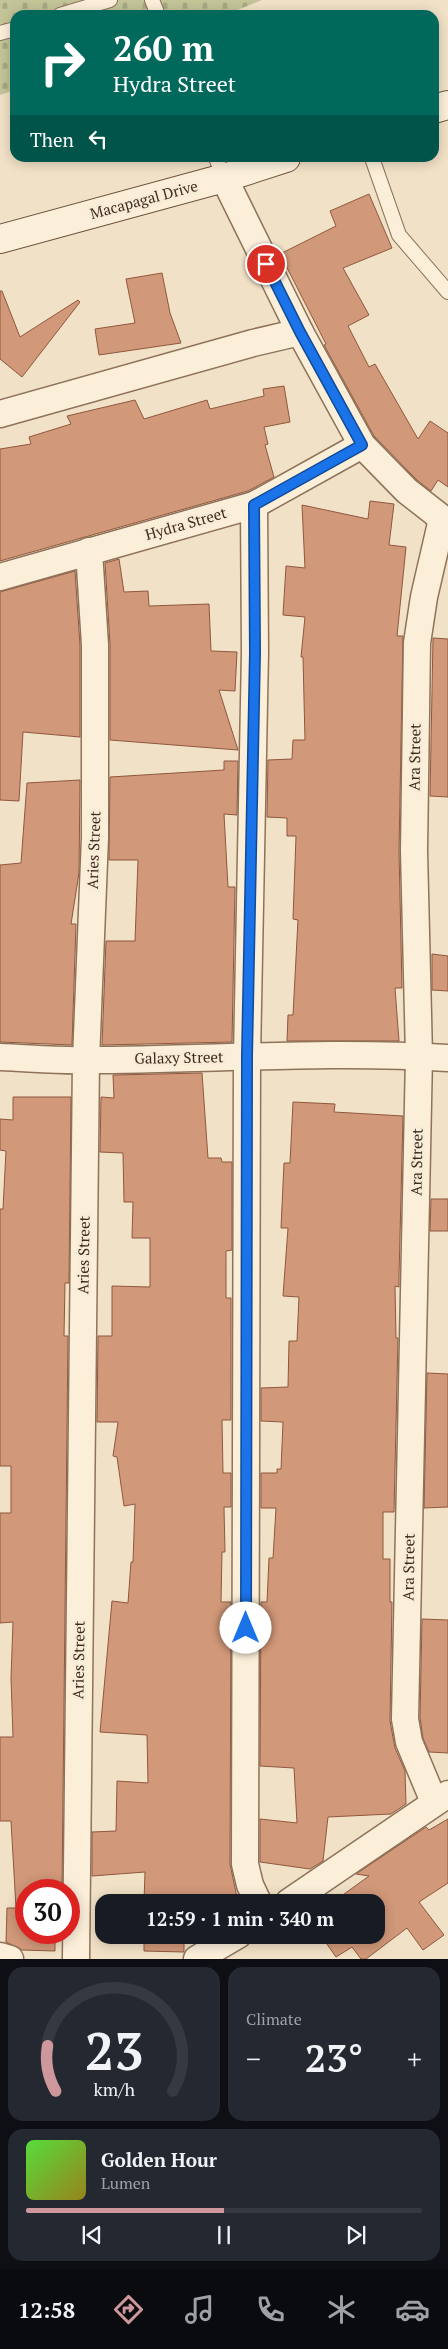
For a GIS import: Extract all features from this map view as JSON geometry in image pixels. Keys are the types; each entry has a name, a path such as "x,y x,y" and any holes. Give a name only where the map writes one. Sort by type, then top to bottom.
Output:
{"main road":[{"name":"Macapagal Drive","path":"0,239 220,168 260,162"}],"street":[{"path":"220,168 300,332 362,445 407,491 445,521"},
{"path":"0,414 253,343 300,332"},
{"name":"Hydra Street","path":"0,577 254,505 362,445"},
{"path":"254,505 255,662 247,1056 245,1864 254,1894"},
{"name":"Ara Street","path":"441,1798 409,1742 406,1719 419,1056 414,851 417,643 424,597 445,521"},
{"name":"Aries Street","path":"76,1959 86,1060 95,837 95,645 89,551"},
{"name":"Galaxy Street","path":"0,1057 86,1060 247,1056 419,1056 448,1058"},
{"path":"301,1894 441,1798"},
{"path":"197,1959 223,1944"},
{"path":"0,1956 10,1959"}],"lane":[{"path":"77,10 110,0"},
{"path":"373,162 400,235 448,292"}],"green space":[{"path":"0,0 262,0 237,10 10,10 10,92 0,95"}],"building":[{"path":"369,194 392,248 343,268 369,315 348,326 369,367 375,364 418,439 430,421 448,433 448,487 438,480 431,491 417,480 374,436 324,345 326,344 280,254 336,226 330,211"},
{"path":"162,273 170,313 181,343 99,355 95,329 135,323 126,279"},
{"path":"0,291 2,291 20,337 78,300 80,302 22,377 0,359"},
{"path":"284,386 290,422 264,427 268,444 265,445 274,477 248,491 0,561 0,449 31,444 29,437 71,424 67,416 135,400 144,419 207,400 210,409 264,396 263,389"},
{"path":"370,501 394,504 389,545 406,547 397,636 403,636 399,851 402,988 395,988 399,1041 287,1041 288,1015 293,1015 298,920 293,919 296,836 287,836 287,818 267,817 268,760 292,759 293,740 305,740 303,657 301,657 305,617 283,615 286,566 305,568 302,505 368,519"},
{"path":"119,559 124,592 148,591 149,606 209,604 211,651 237,652 235,691 219,690 238,750 110,740 110,644 105,563"},
{"path":"75,571 80,645 80,737 23,732 19,801 0,800 0,592"},
{"path":"433,638 448,639 448,797 430,796"},
{"path":"224,761 238,761 237,815 224,814 228,887 235,887 232,1042 102,1045 106,941 135,941 138,860 109,860 110,777 224,770"},
{"path":"80,780 79,873 71,924 76,924 72,1045 0,1042 0,865 21,863 27,783"},
{"path":"432,954 448,956 448,991 432,990"},
{"path":"202,1073 208,1158 221,1158 222,1162 232,1162 232,1250 226,1251 226,1298 231,1298 231,1420 222,1420 223,1473 231,1473 231,1507 224,1507 225,1552 222,1552 221,1602 231,1602 230,1864 236,1894 144,1894 145,1872 92,1876 92,1832 116,1831 117,1781 148,1783 147,1735 100,1732 112,1601 128,1603 131,1562 133,1562 135,1504 124,1506 117,1457 113,1456 118,1422 97,1422 98,1336 112,1336 112,1286 150,1287 150,1238 132,1238 133,1202 124,1202 123,1153 100,1152 101,1097 114,1098 113,1075"},
{"path":"13,1097 71,1097 69,1283 65,1283 64,1336 68,1336 62,1879 15,1879 15,1891 11,1821 0,1821 0,1737 13,1737 11,1678 13,1622 0,1623 0,1513 11,1513 11,1466 0,1466 0,1209 3,1209 6,1151 0,1150 0,1119 13,1120"},
{"path":"293,1102 335,1104 334,1112 403,1116 399,1287 395,1286 396,1338 398,1338 394,1512 383,1512 383,1559 390,1559 390,1602 392,1602 390,1721 395,1748 405,1771 406,1804 391,1814 328,1817 323,1861 310,1869 260,1862 260,1819 297,1823 294,1768 260,1766 261,1602 267,1602 269,1558 273,1558 276,1508 261,1508 261,1473 277,1473 277,1469 281,1469 283,1422 261,1421 261,1388 288,1387 289,1341 297,1341 299,1297 283,1296 288,1228 281,1228 284,1163 290,1163"},
{"path":"431,1199 448,1199 448,1231 430,1231"},
{"path":"427,1373 448,1374 448,1507 424,1508"},
{"path":"422,1619 448,1620 448,1753 429,1752 423,1738 420,1718"},
{"path":"448,1819 448,1883 419,1902 444,1935 423,1950 407,1928 366,1959 361,1959 352,1947 336,1957 327,1944 385,1944 385,1894 344,1894 369,1876 356,1874 426,1827 429,1830"},
{"path":"7,1908 15,1908 15,1944 55,1944 55,1951 22,1950 6,1942"},
{"path":"144,1944 184,1944 184,1952 144,1951"}],"route":[{"path":"246,1628 247,1056 255,652 254,505 362,445 300,332 266,264"}]}
